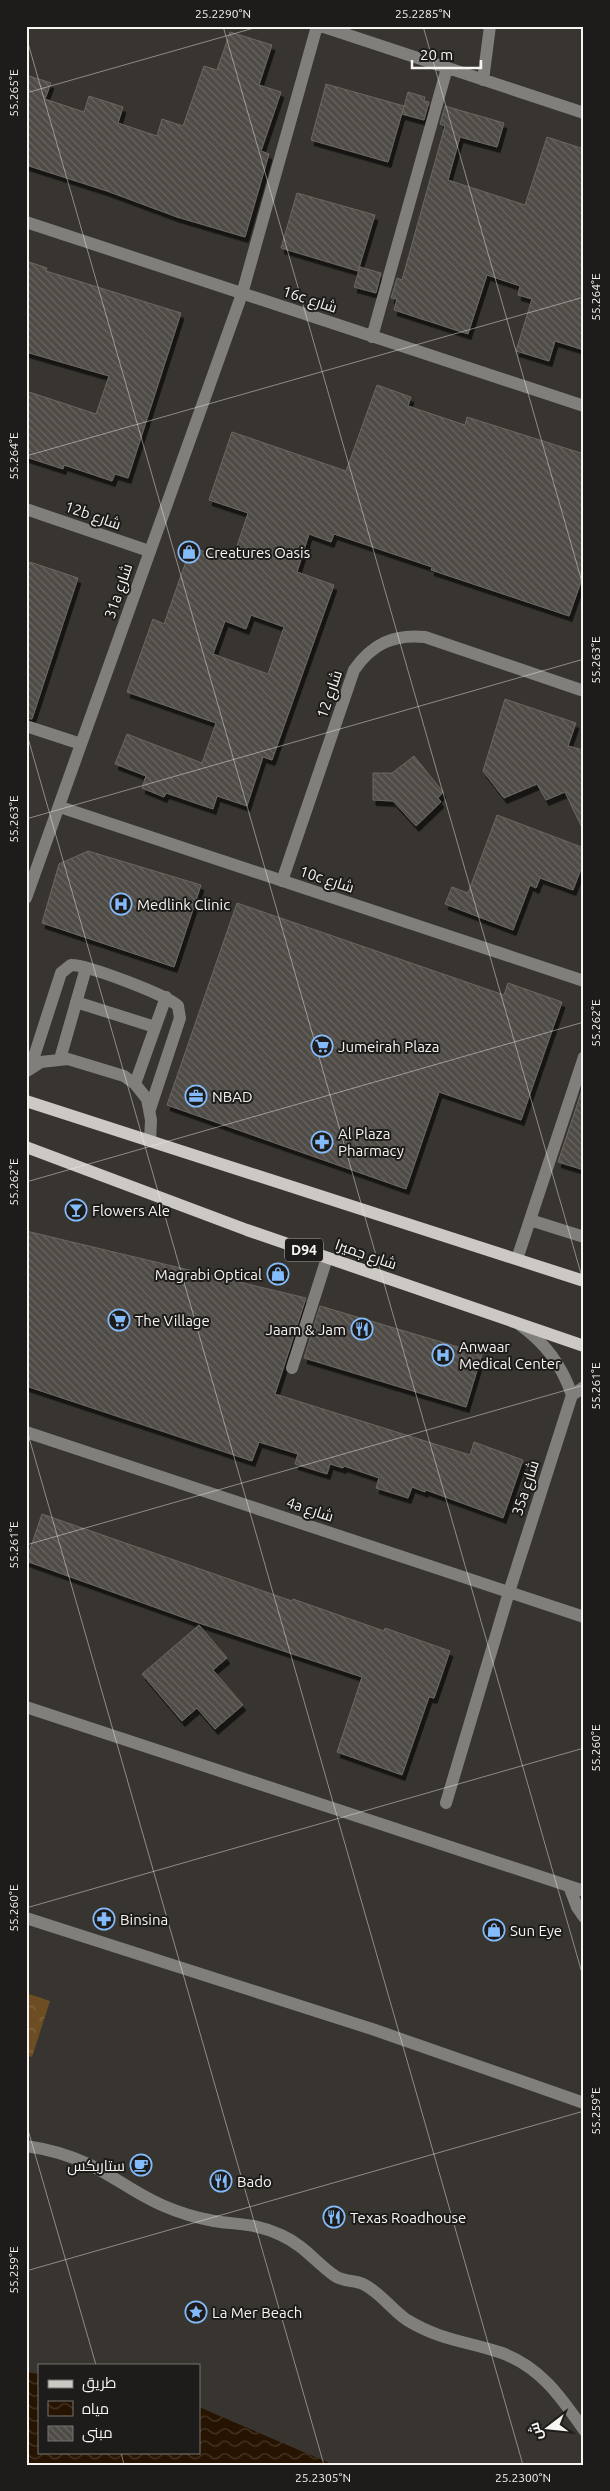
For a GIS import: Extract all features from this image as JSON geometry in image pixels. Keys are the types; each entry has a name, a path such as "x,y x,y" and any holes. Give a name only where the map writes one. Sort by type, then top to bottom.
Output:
{"main road":[{"path":"26,1101 584,1281"},
{"name":"شارع جميرا","path":"26,1147 327,1258 584,1346"}],"street":[{"path":"319,26 584,113"},
{"name":"31a شارع","path":"26,898 242,294 319,26"},
{"path":"483,80 490,26"},
{"path":"372,337 447,68"},
{"name":"16c شارع","path":"26,222 584,406"},
{"name":"12b شارع","path":"26,509 149,551"},
{"name":"شارع 12","path":"282,881 354,670 364,656 377,645 392,638 408,635 425,637 584,691"},
{"path":"26,726 81,744"},
{"name":"10c شارع","path":"60,807 584,981"},
{"path":"28,1070 61,973 71,965 86,968 166,997 178,1006 180,1018 150,1109"},
{"path":"60,1059 86,968"},
{"path":"135,1084 166,997"},
{"path":"76,1002 155,1027"},
{"path":"517,1259 584,1057"},
{"path":"28,1070 41,1062 60,1059 124,1076 135,1084 147,1099 152,1129 150,1141"},
{"path":"530,1220 584,1237"},
{"path":"292,1368 327,1258"},
{"path":"520,1325 538,1338 553,1355 565,1374 572,1395 584,1387"},
{"name":"35a شارع","path":"446,1804 509,1592 572,1395"},
{"name":"4a شارع","path":"26,1432 584,1617"},
{"path":"26,1707 584,1891"},
{"path":"569,1886 577,1907 584,1917"},
{"path":"26,1918 375,2030 584,2103"},
{"path":"26,2146 70,2156 88,2164 125,2187 175,2211 216,2222 251,2225 281,2235 311,2254 334,2275 348,2282 363,2284 406,2319 426,2330 454,2342 500,2352 534,2370 560,2396 584,2430"}],"green space":[{"path":"26,1993 50,2001 32,2057 26,2055"}],"water":[{"path":"26,2372 38,2374 38,2454 200,2454 200,2407 334,2465 26,2465"}],"building":[{"path":"230,32 272,45 259,85 281,92 261,151 269,154 245,237 177,217 107,191 26,165 26,75 51,83 45,99 84,112 89,96 123,107 118,123 157,136 162,119 183,126 204,66 217,70"},
{"path":"326,84 404,106 388,162 311,140"},
{"path":"408,92 425,97 424,101 429,102 424,120 402,114"},
{"path":"445,106 504,123 497,147 460,137 448,180 525,205 547,137 584,149 584,350 555,341 549,361 516,351 532,299 518,295 520,286 487,275 468,334 394,310 397,299 391,298 397,278 402,280 445,126 440,124"},
{"path":"297,193 375,215 358,271 281,248"},
{"path":"26,261 47,268 46,271 181,313 128,478 115,474 112,481 64,465 63,469 26,457 26,391 96,414 109,376 26,352"},
{"path":"360,267 381,273 376,293 354,287"},
{"path":"377,385 411,397 408,406 465,425 467,417 584,454 584,573 569,616 431,570 432,567 334,534 331,542 309,534 297,572 334,585 272,760 263,757 247,806 217,796 213,809 166,793 164,797 142,788 146,776 115,764 127,734 202,763 216,723 127,692 153,619 164,624 191,547 232,561 248,513 209,500 232,432 346,471","holes":["251,615 284,627 268,674 213,654 225,621 246,629"]},
{"path":"30,562 78,578 32,719 26,718 26,574"},
{"path":"505,699 576,723 568,746 584,750 584,832 565,792 546,800 537,784 504,798 483,771"},
{"path":"414,756 443,792 438,798 441,802 416,826 393,801 373,800 373,773 392,773"},
{"path":"497,815 584,848 584,861 573,890 540,878 536,888 530,885 513,930 445,904 452,887 468,893"},
{"name":"Medlink Clinic","path":"88,851 201,885 174,967 42,923 59,864"},
{"name":"Jumeirah Plaza","path":"237,903 504,995 508,983 562,1002 521,1120 439,1092 406,1189 167,1105"},
{"path":"584,1087 584,1170 558,1162"},
{"path":"26,1231 306,1298 275,1394 470,1455 474,1442 523,1460 503,1518 426,1490 425,1492 412,1487 408,1498 376,1488 379,1478 344,1466 343,1468 330,1464 327,1474 295,1464 298,1454 259,1442 252,1461 26,1386"},
{"path":"320,1306 482,1354 466,1407 304,1358"},
{"path":"42,1514 292,1601 293,1599 384,1631 385,1628 450,1651 434,1698 429,1697 402,1775 337,1752 362,1677 196,1622 26,1561"},
{"path":"199,1625 227,1658 213,1670 243,1705 215,1729 197,1708 182,1721 142,1674"}],"place":[{"name":"Creatures Oasis","path":"189,552"},
{"name":"Medlink Clinic","path":"121,904"},
{"name":"Jumeirah Plaza","path":"322,1046"},
{"name":"NBAD","path":"196,1096"},
{"name":"Al Plaza Pharmacy","path":"322,1142"},
{"name":"Flowers Ale","path":"76,1210"},
{"name":"Magrabi Optical","path":"278,1274"},
{"name":"The Village","path":"119,1320"},
{"name":"Jaam & Jam","path":"362,1329"},
{"name":"Anwaar Medical Center","path":"443,1355"},
{"name":"Binsina","path":"104,1919"},
{"name":"Sun Eye","path":"494,1930"},
{"name":"ستاربكس","path":"141,2165"},
{"name":"Bado","path":"221,2181"},
{"name":"Texas Roadhouse","path":"334,2217"},
{"name":"La Mer Beach","path":"196,2312"}]}
